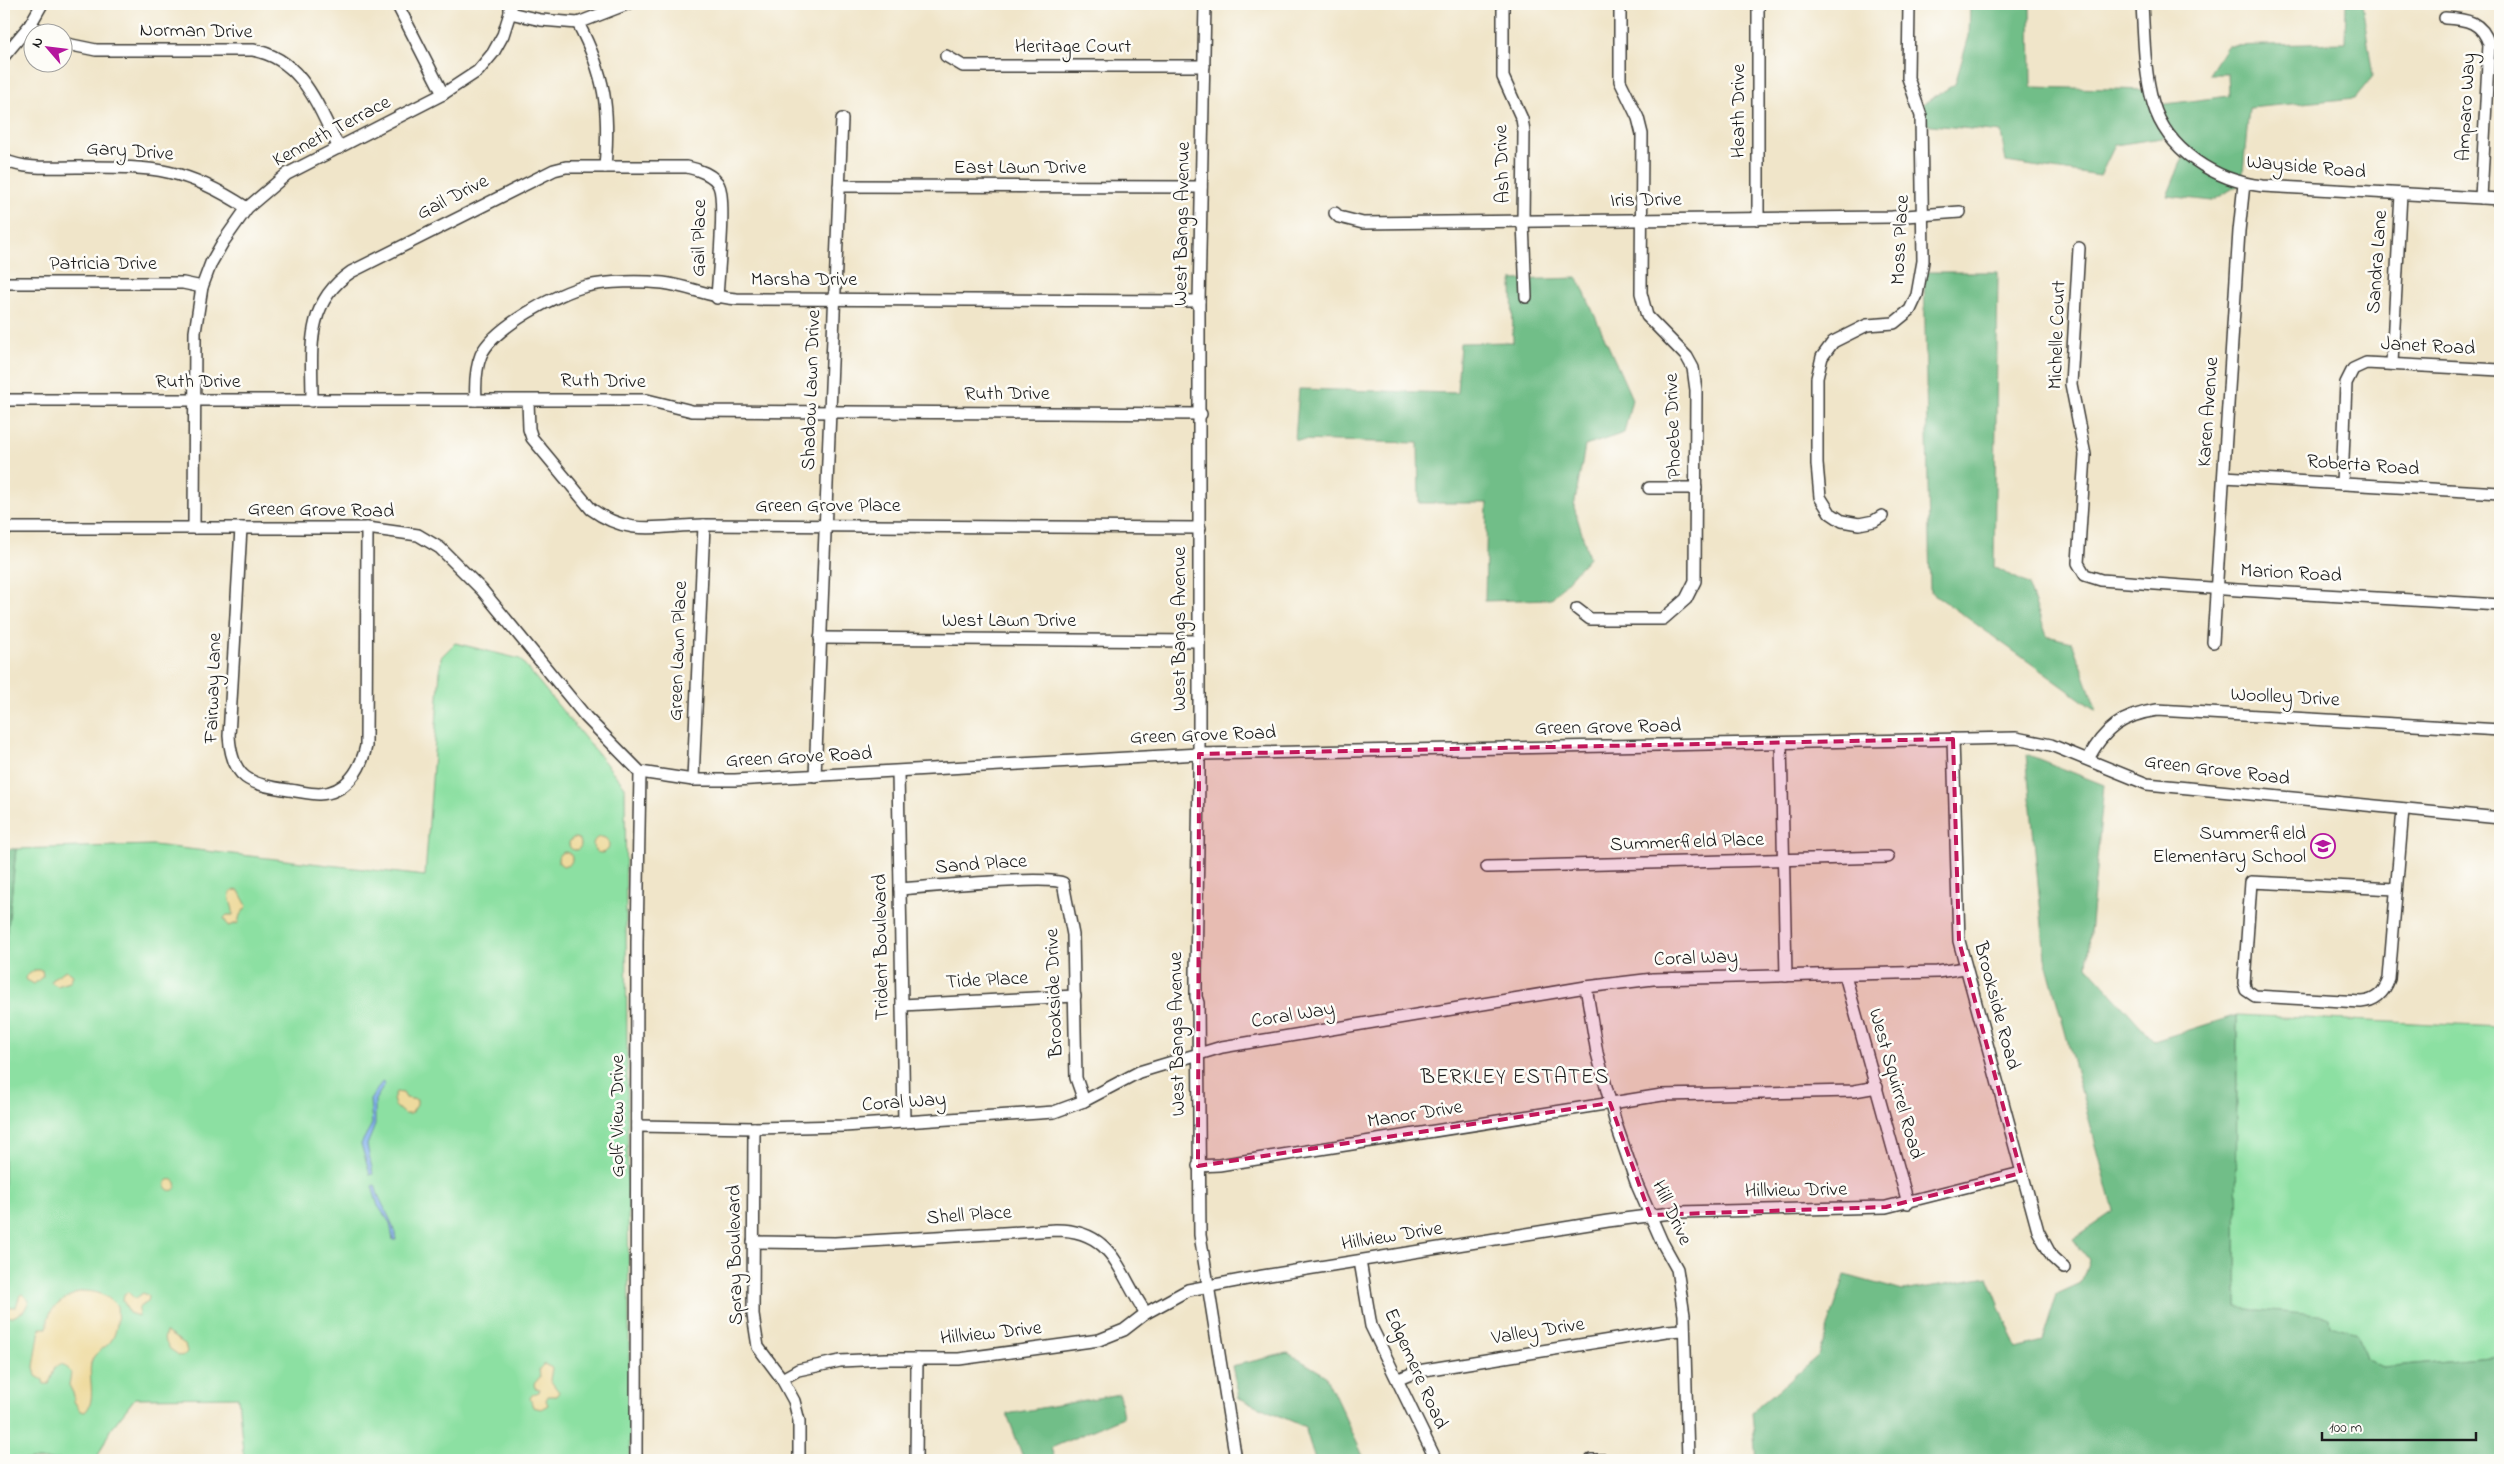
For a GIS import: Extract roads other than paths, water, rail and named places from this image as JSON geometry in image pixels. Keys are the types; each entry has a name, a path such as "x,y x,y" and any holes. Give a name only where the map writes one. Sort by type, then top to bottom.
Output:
{"street":[{"path":"32,22 42,4"},
{"path":"397,4 443,94"},
{"path":"510,9 541,20 578,22 627,4"},
{"name":"West Bangs Avenue","path":"1205,4 1199,300 1201,414 1196,975 1196,997 1198,1004 1198,1166 1200,1235 1236,1460"},
{"name":"Ash Drive","path":"1503,4 1503,77 1522,119 1524,132 1523,222 1526,297"},
{"name":"Phoebe Drive","path":"1577,609 1590,619 1663,619 1679,608 1691,591 1695,581 1696,390 1693,368 1682,349 1652,322 1644,309 1641,293 1642,134 1638,118 1620,82 1620,4"},
{"name":"Heath Drive","path":"1758,4 1758,219"},
{"name":"Moss Place","path":"1882,516 1874,521 1859,524 1842,521 1830,513 1820,497 1816,464 1817,378 1822,357 1833,342 1866,326 1894,323 1910,310 1917,294 1923,261 1921,116 1908,78 1909,4"},
{"name":"Wayside Road","path":"2142,4 2148,82 2153,104 2172,136 2198,163 2212,172 2244,184 2500,199"},
{"name":"Kenneth Terrace","path":"194,528 195,332 202,287 211,263 223,242 247,208 287,174 464,82 488,60 503,35 510,9"},
{"name":"Amparo Way","path":"2445,18 2466,19 2473,22 2482,30 2489,44 2481,198"},
{"path":"578,22 594,54 603,83 607,126 605,167"},
{"path":"4,56 22,35"},
{"name":"Norman Drive","path":"72,45 96,50 253,50 271,55 285,62 301,77 339,148"},
{"name":"Heritage Court","path":"946,56 963,66 1204,66"},
{"name":"Shadow Lawn Drive","path":"815,776 842,119"},
{"name":"Gary Drive","path":"4,160 33,167 130,167 160,169 205,183 247,208"},
{"name":"Gail Drive","path":"312,401 314,321 326,295 343,277 544,173 566,167 687,167 703,172 715,180"},
{"name":"Gail Place","path":"715,180 719,186 722,207 718,298"},
{"name":"Karen Avenue","path":"2213,642 2239,231 2244,184"},
{"name":"East Lawn Drive","path":"839,186 1201,187"},
{"name":"Sandra Lane","path":"2392,363 2401,194"},
{"name":"Iris Drive","path":"1335,213 1339,217 1363,223 1758,219 1960,212"},
{"name":"Michelle Court","path":"2078,248 2071,384 2084,455 2078,553 2078,563 2082,572"},
{"name":"Patricia Drive","path":"4,283 183,283 202,287"},
{"name":"Marsha Drive","path":"476,400 476,369 484,350 493,337 507,324 575,289 598,284 662,283 718,298 1199,300"},
{"name":"Janet Road","path":"2342,484 2346,383 2349,375 2359,365 2366,362 2500,370"},
{"name":"Ruth Drive","path":"4,400 647,400 692,411 1201,414"},
{"name":"Green Grove Place","path":"528,401 529,429 532,438 586,504 601,516 619,524 641,529 704,524 1200,528"},
{"name":"Roberta Road","path":"2224,476 2500,493"},
{"path":"1649,488 1696,488"},
{"name":"Green Lawn Place","path":"693,780 704,524"},
{"name":"Green Grove Road","path":"4,528 367,528 418,535 432,541 482,590 586,717 640,772 693,780 735,780 898,772 1199,754 2027,739 2051,745 2132,779 2154,785 2500,818"},
{"name":"Fairway Lane","path":"240,528 228,736 234,764 244,776 256,785 319,794 332,792 351,779 363,760 366,746 367,528"},
{"name":"Marion Road","path":"2082,572 2090,578 2101,580 2500,605"},
{"name":"West Lawn Drive","path":"820,638 1198,641"},
{"name":"Woolley Drive","path":"2088,760 2102,736 2113,726 2130,716 2157,710 2500,730"},
{"name":"Brookside Road","path":"1953,739 1958,924 1965,968 2021,1173 2044,1243 2052,1257 2064,1268"},
{"path":"1781,743 1786,976"},
{"name":"Golf View Drive","path":"636,1460 640,772"},
{"name":"Trident Boulevard","path":"898,772 904,1122"},
{"path":"2396,889 2251,882 2244,983 2246,990 2255,996 2361,1002 2375,999 2382,994 2389,980 2404,809"},
{"name":"Summerfield Place","path":"1487,867 1784,858 1888,857"},
{"name":"Sand Place","path":"900,889 1026,880 1056,880 1063,883"},
{"name":"Brookside Drive","path":"1063,883 1073,935 1076,1078 1084,1101"},
{"name":"Coral Way","path":"637,1126 754,1128 904,1122 1054,1112 1084,1101 1138,1072 1222,1046 1586,987 1653,978 1845,975 1936,972 1965,968"},
{"name":"West Squirrel Road","path":"1845,975 1908,1203"},
{"name":"Hill Drive","path":"1586,987 1597,1053 1610,1103 1637,1185 1677,1269 1684,1315 1688,1460"},
{"name":"Tide Place","path":"902,1005 1075,996"},
{"name":"Manor Drive","path":"1198,1166 1229,1164 1662,1095 1854,1091 1877,1088"},
{"name":"Spray Boulevard","path":"754,1128 753,1316 758,1347 782,1379 797,1412 799,1460"},
{"name":"Hillview Drive","path":"782,1379 798,1370 840,1361 959,1359 1099,1340 1124,1330 1146,1313 1188,1290 1207,1286 1650,1215 1679,1212 1886,1207 2021,1173"},
{"name":"Shell Place","path":"753,1242 835,1243 1056,1230 1079,1232 1100,1242 1112,1254 1133,1295 1146,1313"},
{"name":"Edgemere Road","path":"1360,1262 1369,1319 1436,1460"},
{"name":"Valley Drive","path":"1399,1379 1427,1369 1659,1332 1684,1330"},
{"path":"916,1460 917,1359"},
{"path":"1591,1460 1622,1460"}],"water":[{"path":"382,1082 385,1084 375,1100 375,1125 367,1145 373,1174 370,1175 361,1144 372,1124 370,1100"},
{"path":"375,1185 393,1226 396,1240 393,1240 390,1223 378,1206 372,1186"}],"place":[{"name":"Summerfield Elementary School","path":"2323,846"}],"district":[{"name":"BERKLEY ESTATES","path":"1515,1078"}]}
